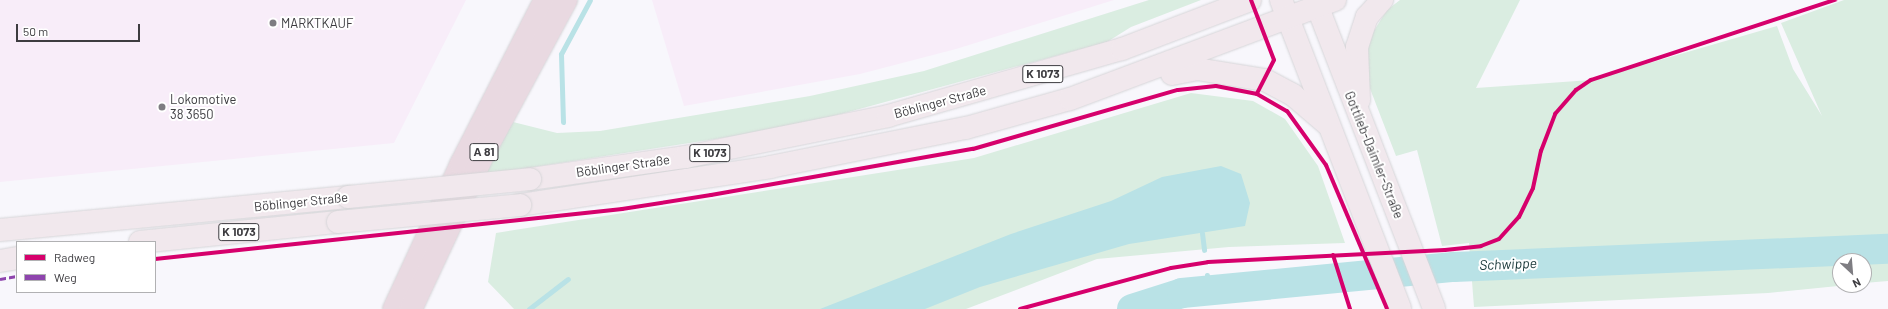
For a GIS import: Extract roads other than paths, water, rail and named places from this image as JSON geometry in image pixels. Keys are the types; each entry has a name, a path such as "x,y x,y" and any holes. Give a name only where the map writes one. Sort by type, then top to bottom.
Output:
{"highway":[{"name":"A 81","path":"394,309 464,157 544,0"},
{"name":"A 81","path":"411,309 487,147 566,0"}],"main road":[{"name":"Böblinger Straße","path":"0,230 530,179 685,157 888,116 1115,51 1250,0"},
{"path":"1365,136 1357,73 1357,48 1367,18 1382,0"},
{"name":"Böblinger Straße","path":"150,241 520,205 666,185 917,138 1018,115 1110,86 1284,9 1323,2"},
{"name":"Gottlieb-Daimler-Straße","path":"1323,2 1365,136 1403,228 1434,309"},
{"path":"1284,9 1400,309"},
{"path":"1110,86 1197,69 1230,71 1265,80 1293,95 1328,126"},
{"path":"0,261 16,258"}],"water":[{"path":"1221,166 1241,174 1250,203 1245,226 1129,244 980,287 925,309 820,309 1011,234 1111,201 1162,177"}],"waterway":[{"path":"563,122 561,54 590,0"},
{"path":"1202,233 1204,250"},
{"name":"Schwippe","path":"1132,309 1182,293 1454,267 1888,249"},
{"path":"1207,275 1210,291"},
{"path":"529,309 568,279"}],"place":[{"name":"MARKTKAUF","path":"273,23"},
{"name":"Lokomotive 38 3650","path":"162,107"}]}
